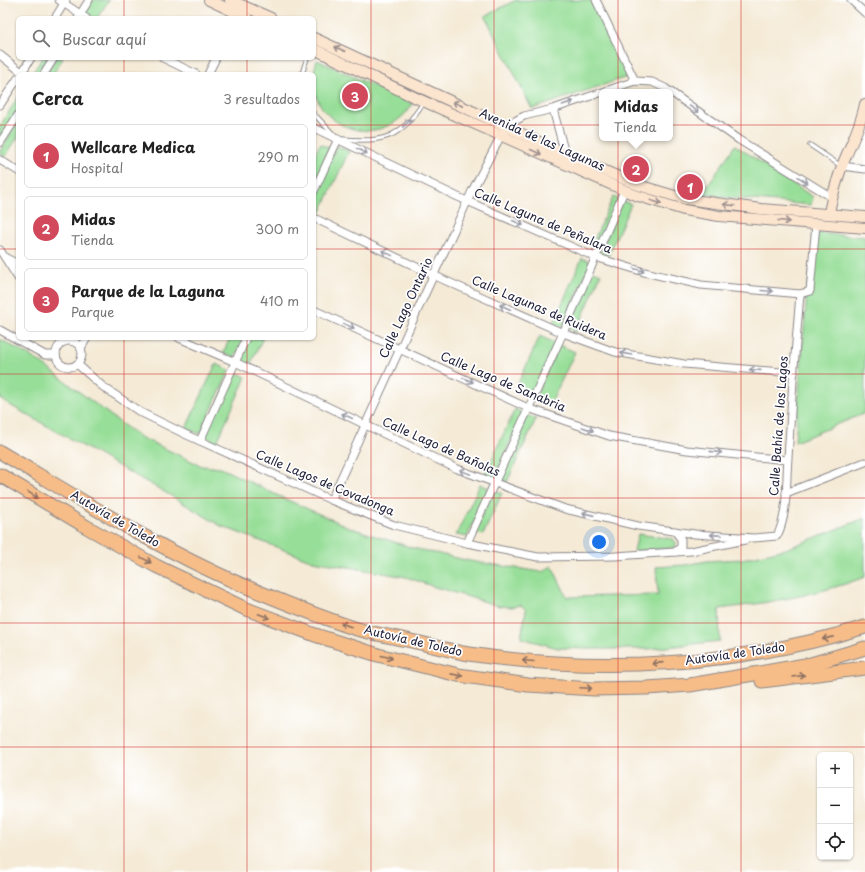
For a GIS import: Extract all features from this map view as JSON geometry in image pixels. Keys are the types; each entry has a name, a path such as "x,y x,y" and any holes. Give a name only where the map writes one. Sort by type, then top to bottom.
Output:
{"highway":[{"name":"Autovía de Toledo","path":"0,452 136,532 202,567 252,590 310,613 359,629 466,654 562,664 652,664 713,659 772,650 833,637 865,627"},
{"name":"Autovía de Toledo","path":"0,475 85,526 156,566 244,608 315,635 378,655 458,675 528,685 594,689 647,688 690,685 811,664 865,648"},
{"path":"690,685 762,681 865,668"}],"main road":[{"path":"209,0 240,7 265,16"},
{"path":"230,0 240,7 246,16"},
{"name":"Avenida de las Lagunas","path":"316,39 565,154 638,185 686,199 761,209 865,217"},
{"name":"Avenida de las Lagunas","path":"316,50 500,136 624,191 684,210 719,216 865,228"},
{"path":"829,214 842,166 862,118 865,104"}],"street":[{"path":"82,16 90,0"},
{"path":"596,0 635,81"},
{"path":"851,0 865,12"},
{"path":"56,16 63,1 81,16"},
{"path":"0,55 18,72"},
{"path":"23,72 30,60"},
{"path":"45,72 53,60"},
{"path":"167,60 192,72"},
{"path":"209,72 215,60"},
{"path":"612,89 635,81 652,82 666,89"},
{"path":"0,105 16,82"},
{"path":"506,126 524,116 553,109 599,93"},
{"path":"673,94 739,140 833,198"},
{"path":"553,109 565,154"},
{"path":"0,143 16,118"},
{"name":"Calle Lago Ontario","path":"331,500 468,200 506,126"},
{"name":"Calle Laguna de Peñalara","path":"316,129 595,257 644,272 701,285 800,294"},
{"path":"316,187 338,139"},
{"path":"0,160 16,170"},
{"path":"842,166 865,169"},
{"path":"467,542 563,333 624,191"},
{"name":"Calle Lagunas de Ruidera","path":"316,219 433,275 563,333 615,352 679,364 794,373"},
{"path":"800,294 810,291 816,224"},
{"path":"1,252 16,263"},
{"path":"1,252 16,275"},
{"name":"Calle Bahía de los Lagos","path":"754,538 777,536 781,528 786,493 787,460 800,294"},
{"name":"Calle Lago de Sanabria","path":"316,311 528,408 609,436 687,450 787,460"},
{"path":"0,330 16,339"},
{"path":"18,340 45,355 56,355"},
{"path":"81,348 75,342 60,340 56,355 60,363 66,367 77,364 82,357 81,348 86,340"},
{"name":"Calle Lago de Bañolas","path":"184,340 235,362 455,468 564,508 638,526 695,534 754,538"},
{"path":"200,441 245,340"},
{"name":"Calle Lagos de Covadonga","path":"77,364 102,386 131,406 200,441 331,500 394,525 538,557 615,556 691,551 754,538"},
{"path":"786,493 865,462"},
{"path":"675,531 681,539 681,547 675,552"}],"lane":[{"path":"303,72 306,60"},
{"path":"316,116 338,139 374,141 385,138 406,125 416,114 424,101"},
{"path":"810,145 842,166"}],"green space":[{"path":"93,0 109,0 98,16 91,16 85,12"},
{"path":"516,0 591,0 627,73 627,77 532,109 485,16"},
{"path":"41,60 50,60 42,72 33,72"},
{"path":"55,60 62,60 54,72 47,72"},
{"path":"317,60 413,104 397,120 379,129 361,130 343,126 328,115 318,100 315,72"},
{"path":"16,100 16,114 0,140 0,126"},
{"path":"16,125 16,140 5,157 0,153"},
{"path":"320,144 331,149 316,182 316,153"},
{"path":"735,145 813,197 811,205 721,197 703,193"},
{"path":"337,146 349,151 319,216 316,214 316,192"},
{"path":"613,197 618,199 595,251 590,249"},
{"path":"622,201 631,204 608,256 600,253"},
{"path":"817,233 865,237 865,413 795,442 807,291"},
{"path":"582,258 591,262 562,328 553,324"},
{"path":"593,271 601,274 576,332 568,328"},
{"path":"540,336 555,343 531,397 515,390"},
{"path":"0,339 37,360 138,436 202,466 221,468 283,498 351,528 413,548 470,561 542,572 552,566 567,597 658,595 656,567 685,565 707,561 742,559 786,549 865,518 865,577 829,589 793,598 719,609 720,641 649,649 591,649 558,648 521,638 526,610 521,605 512,607 499,606 406,577 313,561 221,526 168,494 8,404 0,398"},
{"path":"229,340 243,340 234,358 223,353"},
{"path":"247,340 262,340 250,365 238,360"},
{"path":"559,345 575,352 550,405 535,398"},
{"path":"216,364 230,370 200,434 186,428"},
{"path":"233,371 246,377 217,442 203,436"},
{"path":"515,409 523,413 494,478 485,474"},
{"path":"527,415 536,419 507,482 499,479"},
{"path":"480,484 489,488 467,537 456,535"},
{"path":"493,490 502,493 483,535 474,533"},
{"path":"638,534 673,539 676,542 676,545 673,548 634,551"}],"place":[{"name":"Parque de la Laguna","path":"355,96"},
{"name":"Midas","path":"636,169"},
{"name":"Wellcare Medica","path":"690,187"}]}
